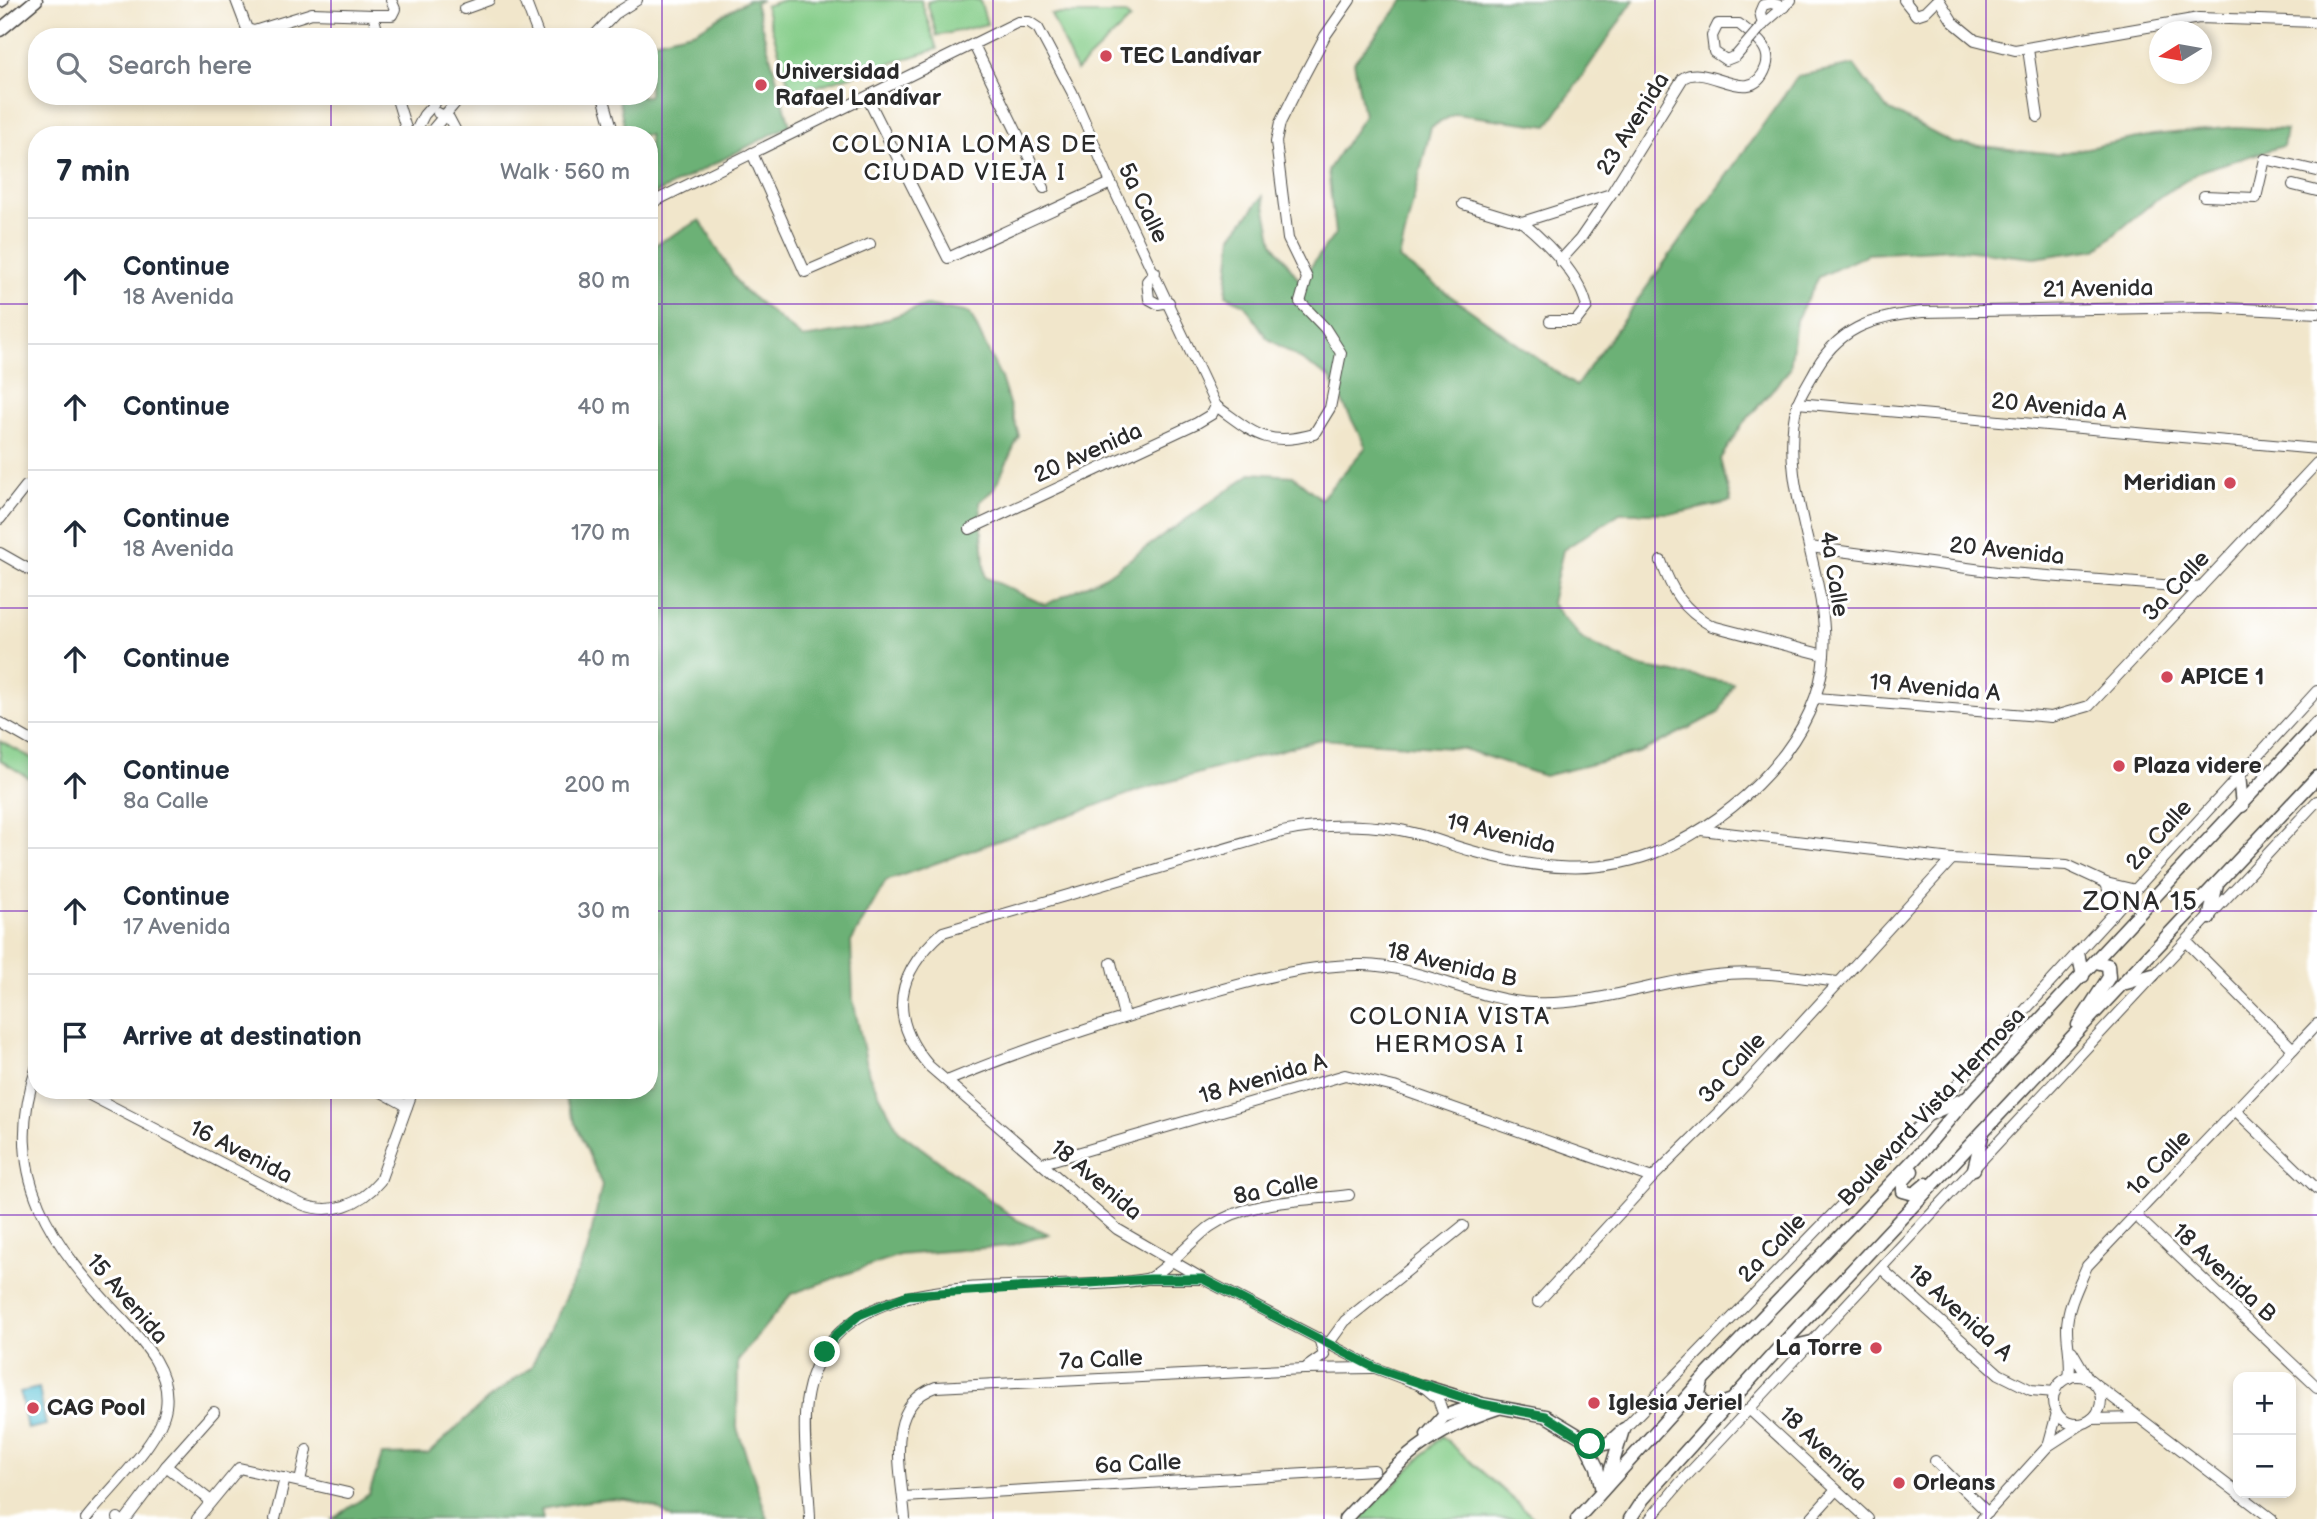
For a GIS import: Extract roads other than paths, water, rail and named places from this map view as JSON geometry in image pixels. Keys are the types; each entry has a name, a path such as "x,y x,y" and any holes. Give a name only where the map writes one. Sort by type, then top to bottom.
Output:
{"main road":[{"path":"0,30 25,6 36,0"},
{"name":"Boulevard Vista Hermosa","path":"1577,1519 1702,1380 1944,1126 2317,723"},
{"path":"2239,774 2242,806"},
{"path":"1630,1519 1643,1499 1777,1350 2317,777"},
{"path":"2209,918 2217,883"},
{"path":"2078,953 2083,976"},
{"path":"2073,1035 2082,1015 2109,977 2108,965 2096,962"},
{"path":"2123,985 2153,975"},
{"path":"1930,1114 1968,1097"},
{"path":"1944,1126 1939,1142 1904,1179 1902,1189 1907,1195 1914,1194 1932,1177 1946,1173"},
{"path":"1974,1169 1987,1129"},
{"path":"1777,1350 1812,1342"},
{"path":"1702,1380 1699,1398 1708,1406 1720,1405 1735,1397"},
{"path":"1423,1386 1482,1404 1546,1416 1584,1441 1602,1446 1623,1429"},
{"path":"1345,1519 1419,1446 1444,1416 1482,1404"},
{"path":"1419,1446 1461,1421 1501,1407"},
{"path":"1434,1436 1444,1416"},
{"path":"1604,1489 1623,1429"},
{"path":"1584,1441 1604,1489"}],"street":[{"path":"236,0 247,28"},
{"path":"264,28 312,13 392,15 395,9 391,0"},
{"path":"464,9 489,0"},
{"path":"525,0 536,28"},
{"path":"602,28 636,0"},
{"path":"1216,406 1252,434 1269,440 1293,440 1314,433 1330,408 1341,352 1325,328 1300,302 1307,278 1288,239 1275,152 1280,122 1325,36 1350,0"},
{"path":"1904,0 1916,15 1925,12 1938,0 1953,22 1975,40 2015,50 2200,18 2317,22"},
{"path":"1761,27 1760,12 1763,5 1771,2 1788,3"},
{"name":"23 Avenida","path":"1560,261 1580,239 1611,194 1683,78 1702,74 1733,86 1742,86 1755,82 1763,74 1767,56 1762,43 1737,23 1718,24 1712,36 1714,52 1726,60 1736,56 1761,27 1788,3"},
{"path":"373,15 377,28"},
{"name":"5a Calle","path":"974,45 1018,22 1030,22 1038,28 1072,92 1111,183 1216,406"},
{"path":"658,200 974,45 1044,188"},
{"path":"2028,49 2038,117"},
{"path":"867,97 948,258 1111,183"},
{"path":"399,105 405,126"},
{"path":"418,126 433,105"},
{"path":"434,126 452,105"},
{"path":"606,105 611,126"},
{"path":"424,115 443,114 454,126"},
{"path":"752,153 805,272 870,244"},
{"path":"2204,196 2256,198 2265,159 2317,171"},
{"path":"2293,185 2317,191"},
{"name":"23 Avenida","path":"1522,222 1569,210 1611,194"},
{"path":"1463,204 1522,222 1560,261 1585,295 1587,307 1576,321 1550,321"},
{"path":"1155,272 1147,281 1149,299 1158,304 1169,302"},
{"name":"21 Avenida","path":"1880,316 1922,312 2208,307 2317,313"},
{"name":"4a Calle","path":"1701,830 1744,795 1779,758 1807,720 1816,698 1824,655 1821,601 1797,486 1793,438 1797,403 1819,361 1853,329 1880,316"},
{"name":"20 Avenida A","path":"1797,403 2317,449"},
{"name":"20 Avenida","path":"970,529 1197,423 1212,414 1216,406"},
{"name":"3a Calle","path":"2051,717 2089,705 2317,463"},
{"path":"0,519 26,485"},
{"name":"20 Avenida","path":"1810,547 1997,572 2200,588"},
{"path":"0,553 28,569"},
{"path":"1661,561 1671,589 1698,618 1712,626 1824,655"},
{"name":"2a Calle","path":"1623,1429 1930,1114 2317,691"},
{"name":"19 Avenida A","path":"1816,698 2051,717"},
{"path":"0,723 28,739"},
{"path":"1650,1519 1749,1409 2317,801"},
{"name":"19 Avenida","path":"908,973 924,949 943,932 1282,832 1315,825 1394,829 1523,863 1575,869 1621,864 1661,850 1701,830"},
{"path":"1701,830 1952,859 2067,865 2106,883 2136,890"},
{"name":"3a Calle","path":"1538,1302 1652,1178 1736,1095 1952,859"},
{"path":"2106,883 2115,912"},
{"path":"2186,942 2293,1049"},
{"path":"1111,963 1124,1016"},
{"name":"18 Avenida B","path":"947,1081 1007,1056 1124,1016 1284,972 1364,965 1429,977 1471,992 1534,1003 1657,988 1715,975 1771,974 1838,982"},
{"name":"18 Avenida","path":"908,973 902,1013 915,1050 1117,1229 1203,1279 1375,1368 1423,1386"},
{"name":"1a Calle","path":"2068,1378 2067,1327 2070,1309 2087,1266 2316,1028"},
{"name":"18 Avenida A","path":"1043,1163 1345,1075 1394,1087 1652,1178"},
{"name":"15 Avenida","path":"28,1089 18,1128 21,1172 28,1198 42,1226 65,1257 149,1348 166,1389 166,1410 158,1428 86,1519"},
{"name":"16 Avenida","path":"98,1099 310,1208 333,1209 352,1203 371,1191 380,1181 407,1106"},
{"path":"394,1099 407,1106 410,1099"},
{"path":"2235,1110 2317,1189"},
{"name":"8a Calle","path":"1150,1279 1210,1226 1240,1212 1349,1195"},
{"name":"18 Avenida B","path":"2135,1215 2317,1387"},
{"path":"1329,1343 1345,1321 1463,1226"},
{"name":"18 Avenida A","path":"1882,1269 1999,1374 2031,1390 2055,1392"},
{"path":"810,1519 806,1403 816,1367 825,1352 835,1336 859,1315 908,1295 1150,1279 1203,1279"},
{"path":"1304,1368 1324,1355 1324,1345 1319,1337"},
{"path":"1935,1461 1985,1516 2048,1446 2088,1421 2100,1406 2099,1391 2069,1348"},
{"name":"7a Calle","path":"904,1497 899,1423 919,1393 936,1387 1304,1368 1375,1368"},
{"path":"2048,1446 2057,1413 2055,1392 2068,1378 2092,1382 2272,1519"},
{"path":"1423,1386 1438,1399 1444,1416"},
{"name":"18 Avenida","path":"1749,1409 1868,1519"},
{"path":"126,1519 166,1466 214,1412"},
{"path":"2057,1413 2069,1422 2118,1416 2141,1419"},
{"path":"300,1481 307,1450"},
{"path":"166,1466 211,1500"},
{"path":"197,1519 239,1468 348,1493"},
{"name":"6a Calle","path":"904,1497 1374,1470"},
{"path":"275,1519 285,1478"},
{"path":"1810,1519 1836,1490"},
{"path":"904,1497 905,1519"}],"water":[{"name":"CAG Pool","path":"39,1388 46,1425 27,1429 20,1392"}],"place":[{"name":"TEC Landívar","path":"1106,56"},
{"name":"Universidad Rafael Landívar","path":"761,85"},
{"name":"Meridian","path":"2230,483"},
{"name":"APICE 1","path":"2167,677"},
{"name":"Plaza videre","path":"2119,766"},
{"name":"La Torre","path":"1876,1348"},
{"name":"Iglesia Jeriel","path":"1594,1403"},
{"name":"CAG Pool","path":"33,1408"},
{"name":"Orleans","path":"1899,1483"}],"district":[{"name":"COLONIA LOMAS DE CIUDAD VIEJA I","path":"965,158"},
{"name":"ZONA 15","path":"2141,902"},
{"name":"COLONIA VISTA HERMOSA I","path":"1450,1030"}]}
